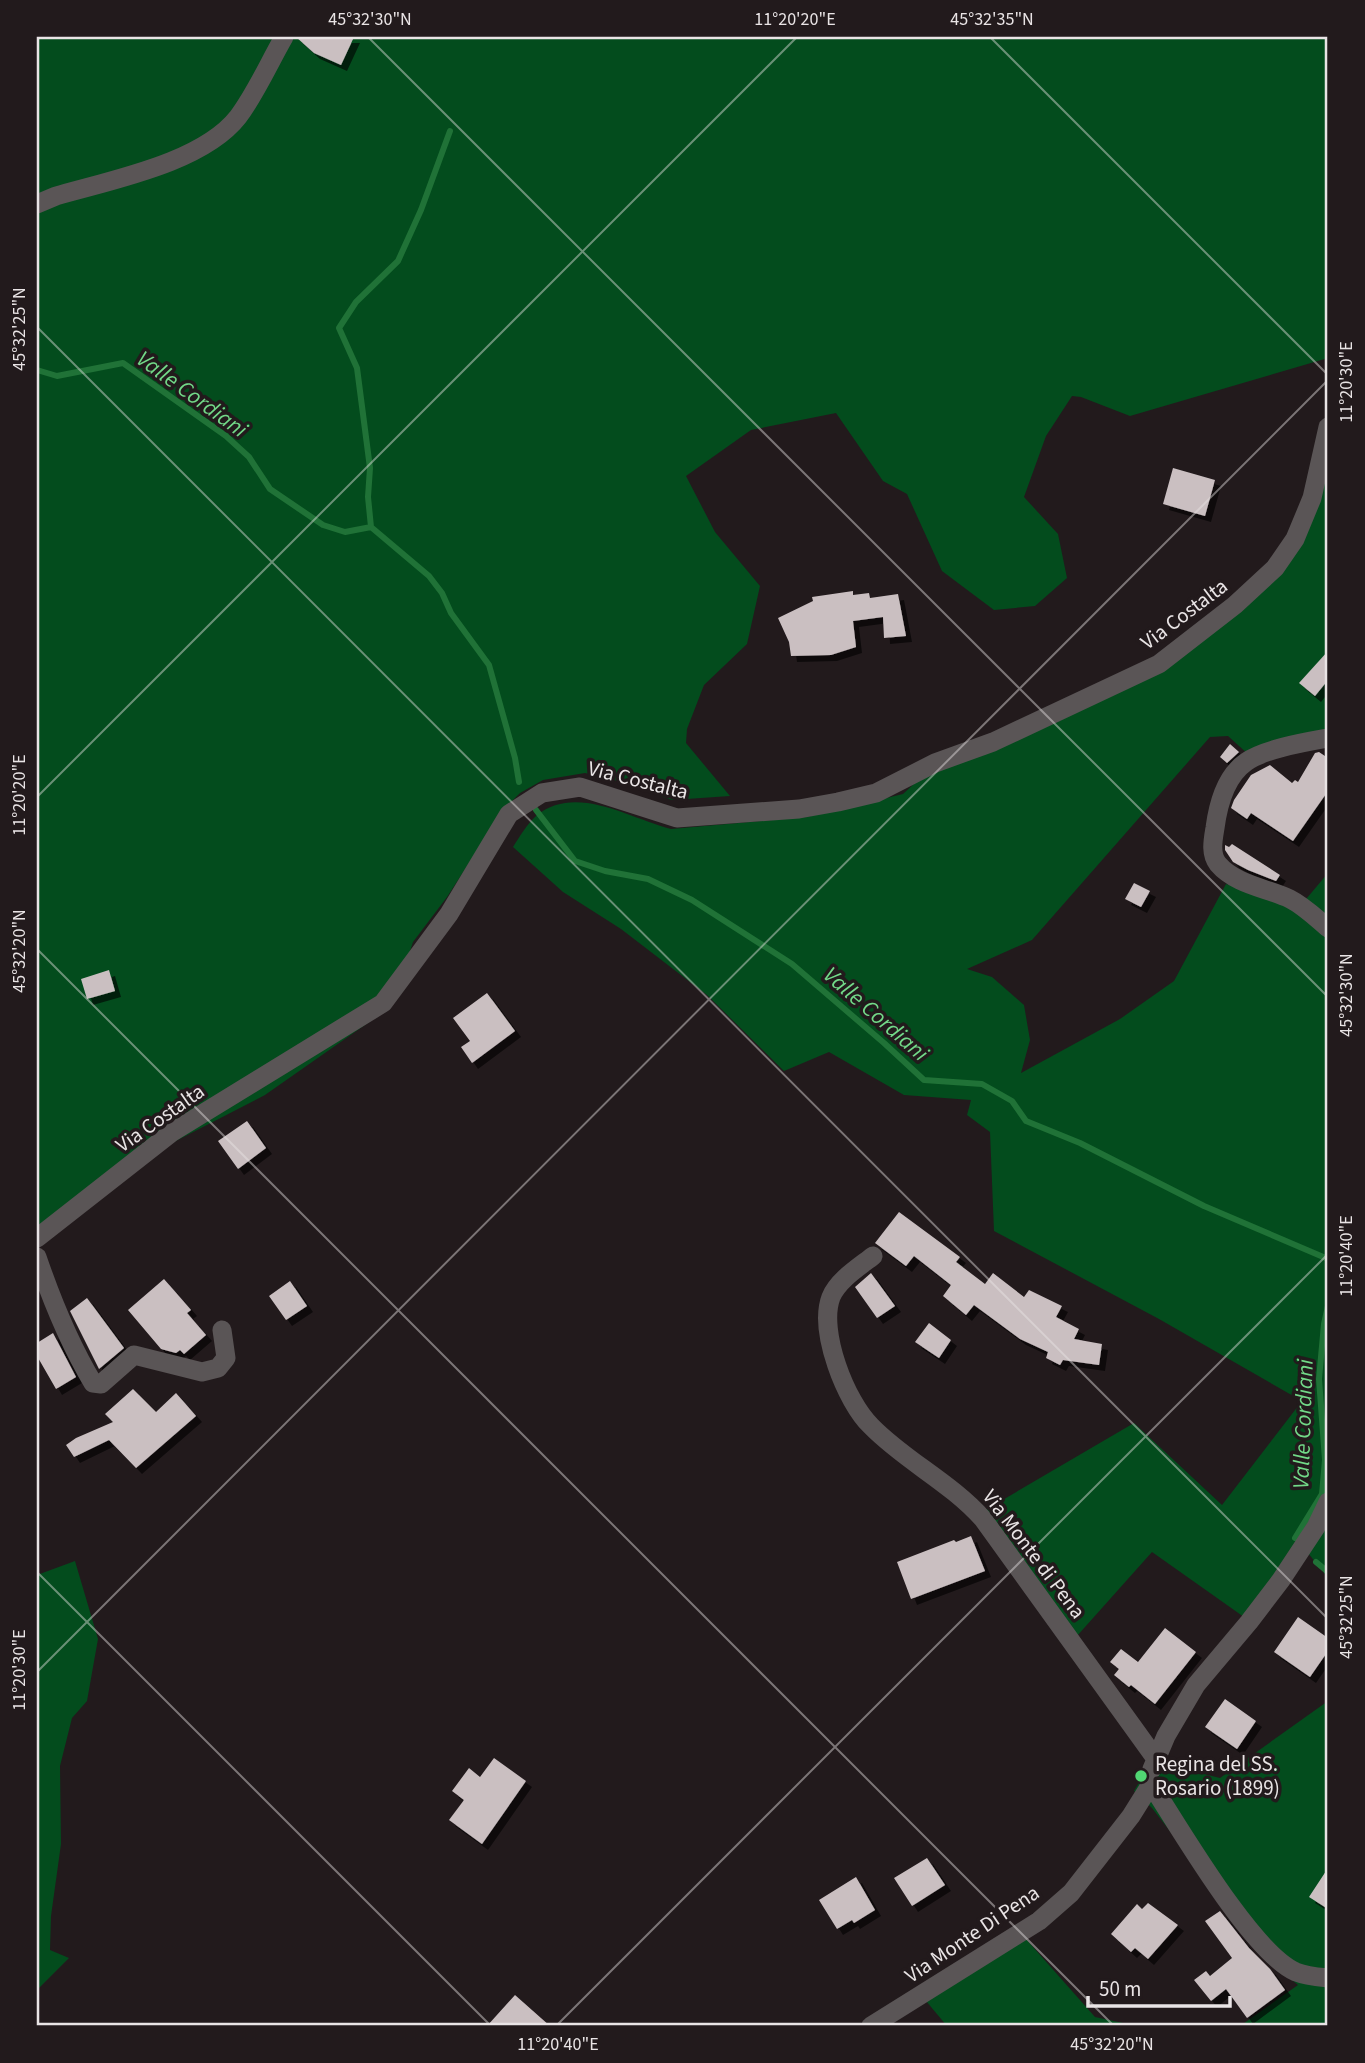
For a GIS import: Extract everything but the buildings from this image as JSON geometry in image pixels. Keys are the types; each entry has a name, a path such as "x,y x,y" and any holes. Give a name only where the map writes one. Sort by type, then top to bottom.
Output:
{"street":[{"path":"37,204 179,159 204,147 237,118 284,37"},
{"name":"Via Costalta","path":"37,1238 171,1133 383,1003 449,914 509,814 542,793 580,787 677,818 799,809 850,799 876,793 934,763 993,742 1159,664 1236,606 1275,568 1296,539 1312,498 1328,427"},
{"path":"1328,738 1262,754 1247,761 1223,794 1212,841 1213,856 1219,865 1261,890 1287,897 1328,928"},
{"path":"37,1256 54,1306 93,1383 101,1384 134,1355 202,1371 218,1368 226,1358 222,1330"},
{"name":"Via Monte di Pena","path":"873,1256 842,1281 832,1296 828,1312 827,1328 831,1350 853,1402 868,1424 886,1441 966,1500 983,1519 1156,1759"},
{"path":"1328,1502 1316,1527 1281,1580 1196,1685 1166,1736 1150,1773 1151,1784 1257,1939 1296,1972 1328,1978"},
{"name":"Via Monte Di Pena","path":"871,2026 1038,1921 1071,1893 1131,1816 1151,1784"}],"green space":[{"path":"37,37 1328,37 1328,358 1130,416 1072,396 1046,436 1024,497 1058,534 1067,578 1035,606 994,610 942,571 907,494 883,481 836,413 751,430 686,476 715,532 760,586 747,644 704,685 687,729 686,743 730,796 672,800 585,773 543,780 520,793 504,809 447,897 413,942 392,1006 265,1095 129,1165 37,1242"},
{"path":"1328,412 1328,734 1249,755 1228,736 1210,737 1032,940 967,969 992,977 1024,1005 1030,1040 1021,1073 1120,1019 1174,981 1226,884 1258,894 1296,911 1328,873 1328,1578 1304,1548 1251,1622 1152,1552 1077,1636 982,1512 1134,1423 1222,1505 1302,1401 1159,1319 994,1231 990,1132 967,1115 971,1100 904,1095 829,1052 784,1071 707,995 621,929 563,892 513,847 536,816 552,807 568,803 603,806 671,829 807,817 903,794 941,759 1081,702 1253,598 1317,480"},
{"path":"75,1561 98,1639 87,1701 72,1718 60,1766 61,1844 51,1916 50,1950 69,1958 37,1990 37,1575"},
{"path":"1328,1701 1328,2026 1240,2026 1298,1985 1274,1965 1152,1808 1134,1791 1140,1781 1136,1779 1140,1772 1143,1773 1148,1760 1220,1778"},
{"path":"1025,1938 1095,2017 1137,2026 947,2026 926,2001"}],"waterway":[{"path":"371,527 368,497 370,468 357,368 339,328 356,302 398,261 421,210 450,131"},
{"name":"Valle Cordiani","path":"37,370 57,376 123,363 226,436 249,457 270,489 323,525 345,532 371,527 429,576 442,593 451,613 489,665 519,782"},
{"name":"Valle Cordiani","path":"536,810 575,861 605,871 648,879 692,900 792,964 924,1080 982,1084 1012,1101 1026,1121 1080,1143 1204,1206 1328,1259"},
{"name":"Valle Cordiani","path":"1295,1538 1322,1494 1325,1460 1319,1379 1328,1306"},
{"name":"Valle Cordiani","path":"1316,1562 1328,1572"}],"place":[{"name":"Regina del SS. Rosario (1899)","path":"1141,1776"}]}
